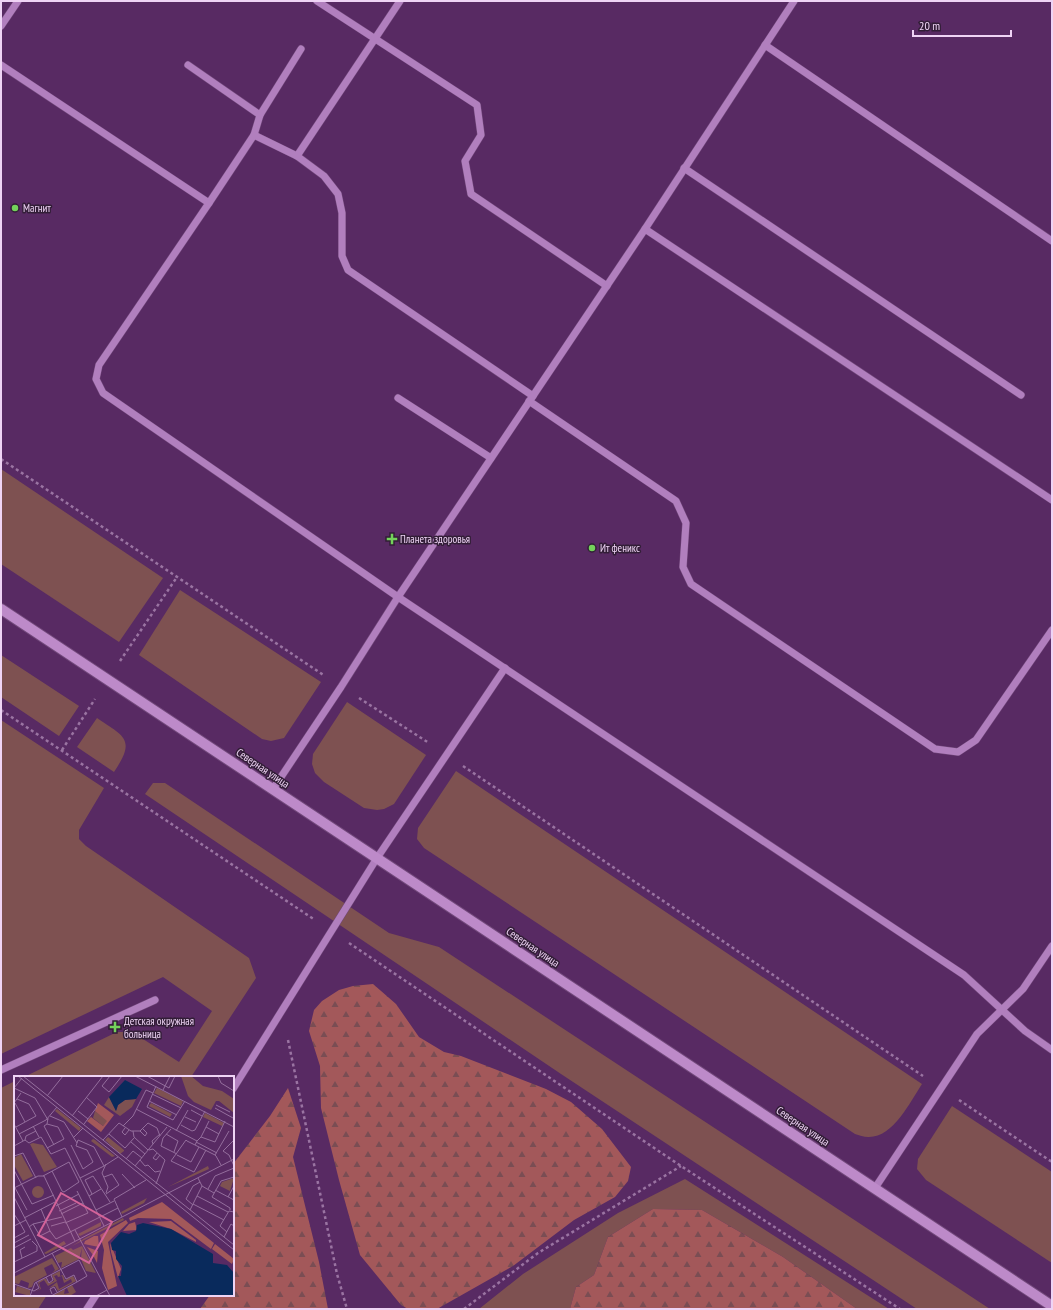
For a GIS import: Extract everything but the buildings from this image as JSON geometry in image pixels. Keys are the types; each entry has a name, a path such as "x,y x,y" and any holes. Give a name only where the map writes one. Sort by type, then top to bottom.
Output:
{"main road":[{"name":"Северная улица","path":"1,609 1052,1306"}],"street":[{"path":"1,26 18,1"},
{"path":"317,1 477,105 481,134 465,161 471,194 607,286"},
{"path":"297,156 400,1"},
{"path":"273,789 341,687 398,597 645,229 794,1"},
{"path":"765,45 1052,241"},
{"path":"301,49 260,115 254,135 99,365 96,379 103,393 398,597 964,975 1025,1031 1052,1050"},
{"path":"1,65 209,203"},
{"path":"188,65 260,115"},
{"path":"254,135 297,156 324,176 338,194 342,213 342,256 348,270 676,501 686,523 683,567 691,584 935,749 958,752 976,740 1052,630"},
{"path":"684,168 1021,395"},
{"path":"645,229 1052,500"},
{"path":"398,398 491,458"},
{"path":"234,1087 378,858 505,668"},
{"path":"874,1188 977,1034 1023,989 1052,946"},
{"path":"1,1070 155,1000"},
{"path":"87,1309 95,1296"}],"path":[{"path":"1,459 341,687 447,755 1052,1162"},
{"path":"1,710 681,1166 900,1309"},
{"path":"282,1010 335,1267 347,1309"},
{"path":"464,1309 538,1253 681,1166"}],"shaded area":[{"path":"1,469 163,578 119,642 1,564"},
{"path":"180,590 321,682 284,738 271,741 262,739 139,655"},
{"path":"1,655 79,706 59,736 1,697"},
{"path":"347,702 426,755 394,804 384,809 377,810 364,808 324,782 315,773 312,764 313,754"},
{"path":"97,718 115,730 124,740 126,745 121,761 114,772 77,747"},
{"name":"Детская окружная больница","path":"1,720 104,788 79,830 79,839 86,846 249,958 256,978 192,1076 26,1076 117,1032 132,1032 179,1062 212,1011 163,977 1,1054"},
{"path":"456,771 922,1084 900,1118 885,1132 877,1136 866,1137 855,1134 424,848 417,839 418,828"},
{"path":"153,783 165,783 389,933 439,947 990,1309 917,1309 561,1074 145,794"},
{"path":"14,1082 14,1296 46,1296 38,1309 1,1309 1,1088"},
{"path":"952,1106 1052,1172 1052,1263 926,1180 917,1169 918,1159"},
{"path":"685,1179 889,1309 857,1309 783,1257 702,1210 653,1209 608,1237 594,1275 576,1287 570,1309 479,1309 523,1274 618,1213"}],"green space":[{"path":"373,984 396,1004 419,1037 444,1052 461,1056 546,1089 571,1102 602,1129 631,1167 628,1181 615,1197 574,1220 513,1266 437,1309 408,1309 401,1305 360,1255 321,1108 320,1066 309,1031 314,1010 322,1001 339,990 353,986"},
{"path":"288,1088 301,1128 293,1157 319,1262 328,1309 200,1309 209,1296 234,1296 234,1163 270,1116"},
{"path":"653,1209 702,1210 783,1257 857,1309 570,1309 576,1287 594,1275 608,1237"}],"place":[{"name":"Магнит","path":"15,208"},
{"name":"Планета здоровья","path":"392,539"},
{"name":"Ит феникс","path":"592,548"},
{"name":"Детская окружная больница","path":"115,1027"}]}
